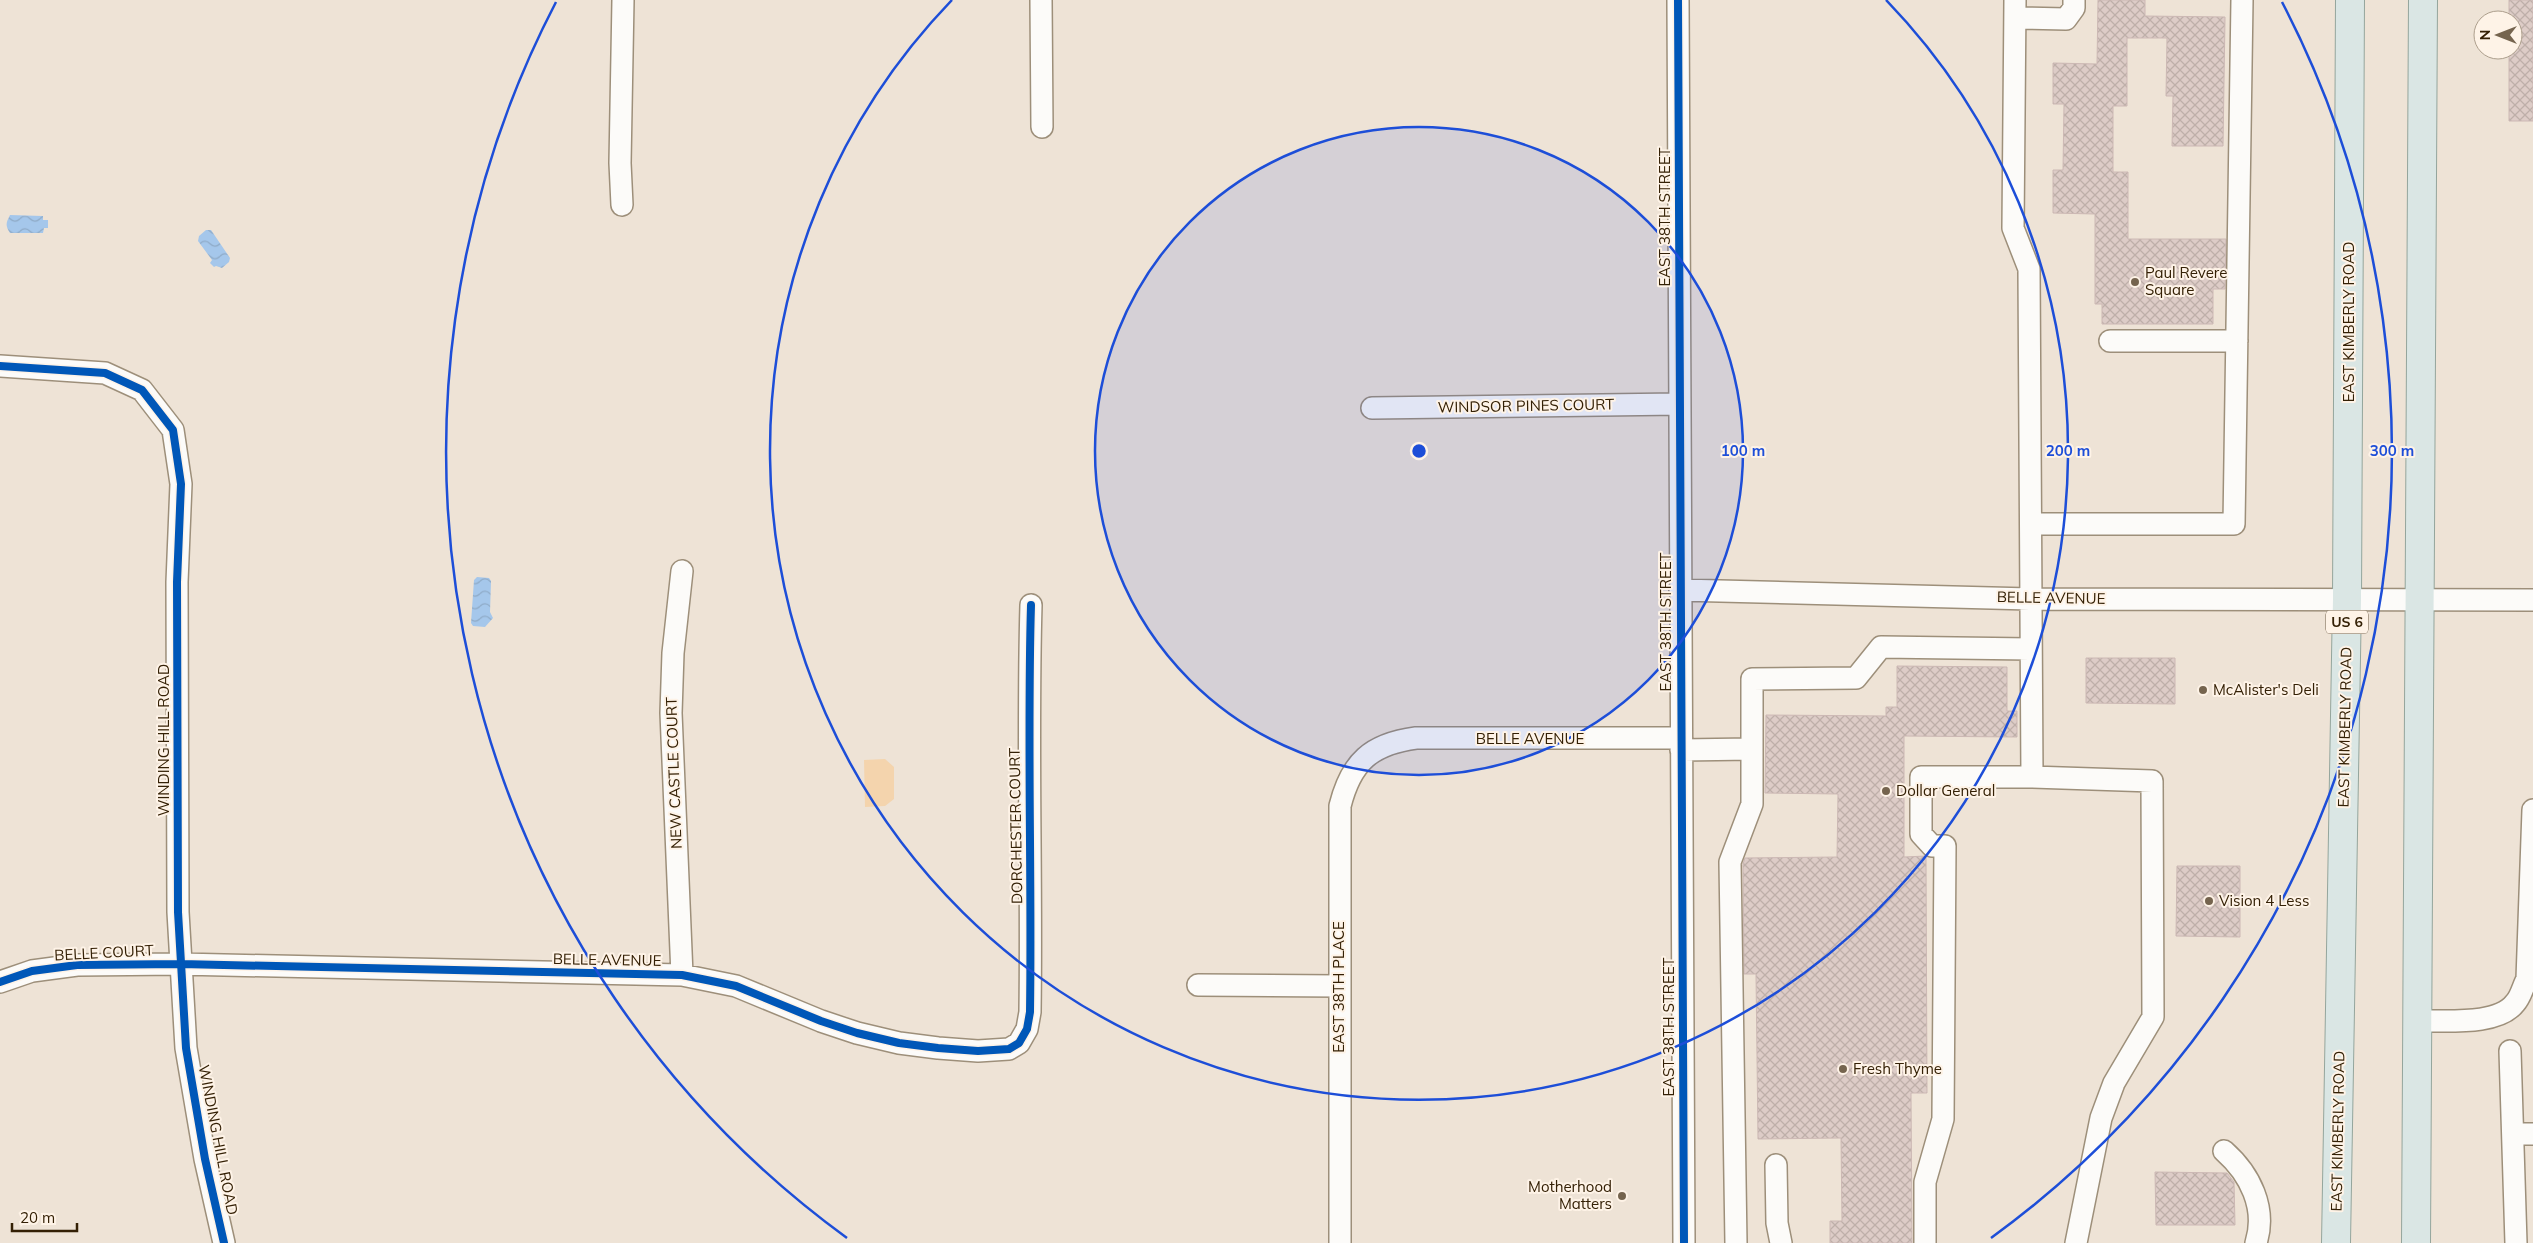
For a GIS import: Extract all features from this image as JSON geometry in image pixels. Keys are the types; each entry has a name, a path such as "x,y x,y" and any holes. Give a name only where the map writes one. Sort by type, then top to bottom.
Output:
{"main road":[{"name":"EAST KIMBERLY ROAD","path":"2336,1243 2347,599 2350,0"},
{"path":"2416,1243 2419,1021 2423,0"}],"street":[{"path":"622,205 620,163 623,0"},
{"path":"1041,0 1042,127"},
{"name":"EAST 38TH STREET","path":"1678,0 1684,1243"},
{"path":"2032,777 2029,269 2013,228 2015,9 2066,19 2074,8 2074,0"},
{"path":"2031,524 2234,524 2242,0"},
{"path":"2110,341 2237,342"},
{"name":"WINDING HILL ROAD","path":"0,366 105,373 142,390 173,430 181,484 177,592 178,902 186,1048 205,1159 224,1243"},
{"name":"WINDSOR PINES COURT","path":"1372,408 1679,404"},
{"name":"NEW CASTLE COURT","path":"682,571 673,653 671,713 682,975"},
{"name":"BELLE AVENUE","path":"1680,590 2030,599 2533,600"},
{"name":"DORCHESTER COURT","path":"1019,1043 1027,1029 1030,1012 1032,880 1028,718 1031,605"},
{"path":"1736,1243 1730,862 1752,804 1752,679 1856,678 1880,647 2030,649"},
{"name":"BELLE AVENUE","path":"1380,747 1396,741 1416,738 1681,744 1752,749"},
{"name":"EAST 38TH PLACE","path":"1340,1243 1340,806 1345,785 1355,769 1367,754 1380,747"},
{"path":"1925,1243 1925,1182 1943,1119 1945,846 1932,846 1921,834 1921,778 2032,777 2152,781 2153,1017 2114,1083 2101,1118 2076,1243"},
{"path":"2419,1021 2480,1019 2500,1015 2515,1004 2527,978 2533,810"},
{"name":"BELLE AVENUE","path":"181,964 682,975 710,979 736,986 821,1021 899,1044 994,1051 1009,1049 1019,1043"},
{"name":"BELLE COURT","path":"0,982 32,971 77,965 181,964"},
{"path":"1198,985 1339,986"},
{"path":"2510,1051 2523,1134 2516,1243"},
{"path":"2224,1151 2241,1166 2258,1202 2261,1224 2256,1243"},
{"path":"1776,1165 1777,1223 1781,1243"}],"shaded area":[{"path":"885,759 894,767 894,799 885,806 865,807 864,760"}],"water":[{"path":"10,215 43,216 43,220 48,220 48,228 44,228 43,233 10,233 7,224"},
{"path":"206,230 211,230 230,258 229,262 222,268 214,267 210,263 212,260 198,241 199,236"},
{"path":"477,577 489,578 491,581 490,612 493,618 485,627 473,626 471,623 474,580"}],"building":[{"path":"2098,0 2145,0 2145,16 2225,17 2223,146 2172,146 2173,96 2166,96 2167,38 2127,38 2127,106 2113,106 2113,172 2128,172 2128,239 2226,239 2225,289 2213,289 2213,324 2102,324 2102,304 2095,304 2095,214 2053,213 2053,170 2063,170 2064,104 2053,104 2053,63 2097,64"},
{"path":"2509,0 2533,0 2533,121 2509,121 2509,60 2523,60 2523,10 2509,10"},
{"path":"2086,658 2175,658 2175,704 2086,703"},
{"path":"1897,666 2007,667 2007,711 2017,711 2017,737 1904,736 1904,857 1926,856 1927,1093 1911,1093 1912,1243 1830,1243 1830,1221 1842,1221 1841,1138 1758,1139 1756,974 1744,974 1743,864 1745,858 1837,857 1838,794 1765,793 1766,715 1886,716 1886,707 1897,707"},
{"name":"Vision 4 Less","path":"2177,866 2240,866 2240,937 2176,936"},
{"path":"2155,1172 2227,1173 2234,1182 2235,1225 2156,1225"}],"cycle path":[{"path":"1678,0 1684,1243"},
{"path":"0,366 105,373 142,390 173,430 181,484 177,582 178,912 186,1048 205,1159 224,1243"},
{"path":"0,982 32,971 77,965 181,964 682,975 736,986 821,1021 857,1033 899,1043 978,1051 1009,1049 1019,1043 1027,1029 1030,1012 1029,707 1031,605"}],"place":[{"name":"Paul Revere Square","path":"2135,282"},
{"name":"McAlister's Deli","path":"2203,690"},
{"name":"Dollar General","path":"1886,791"},
{"name":"Vision 4 Less","path":"2209,901"},
{"name":"Fresh Thyme","path":"1843,1069"},
{"name":"Motherhood Matters","path":"1622,1196"}]}
